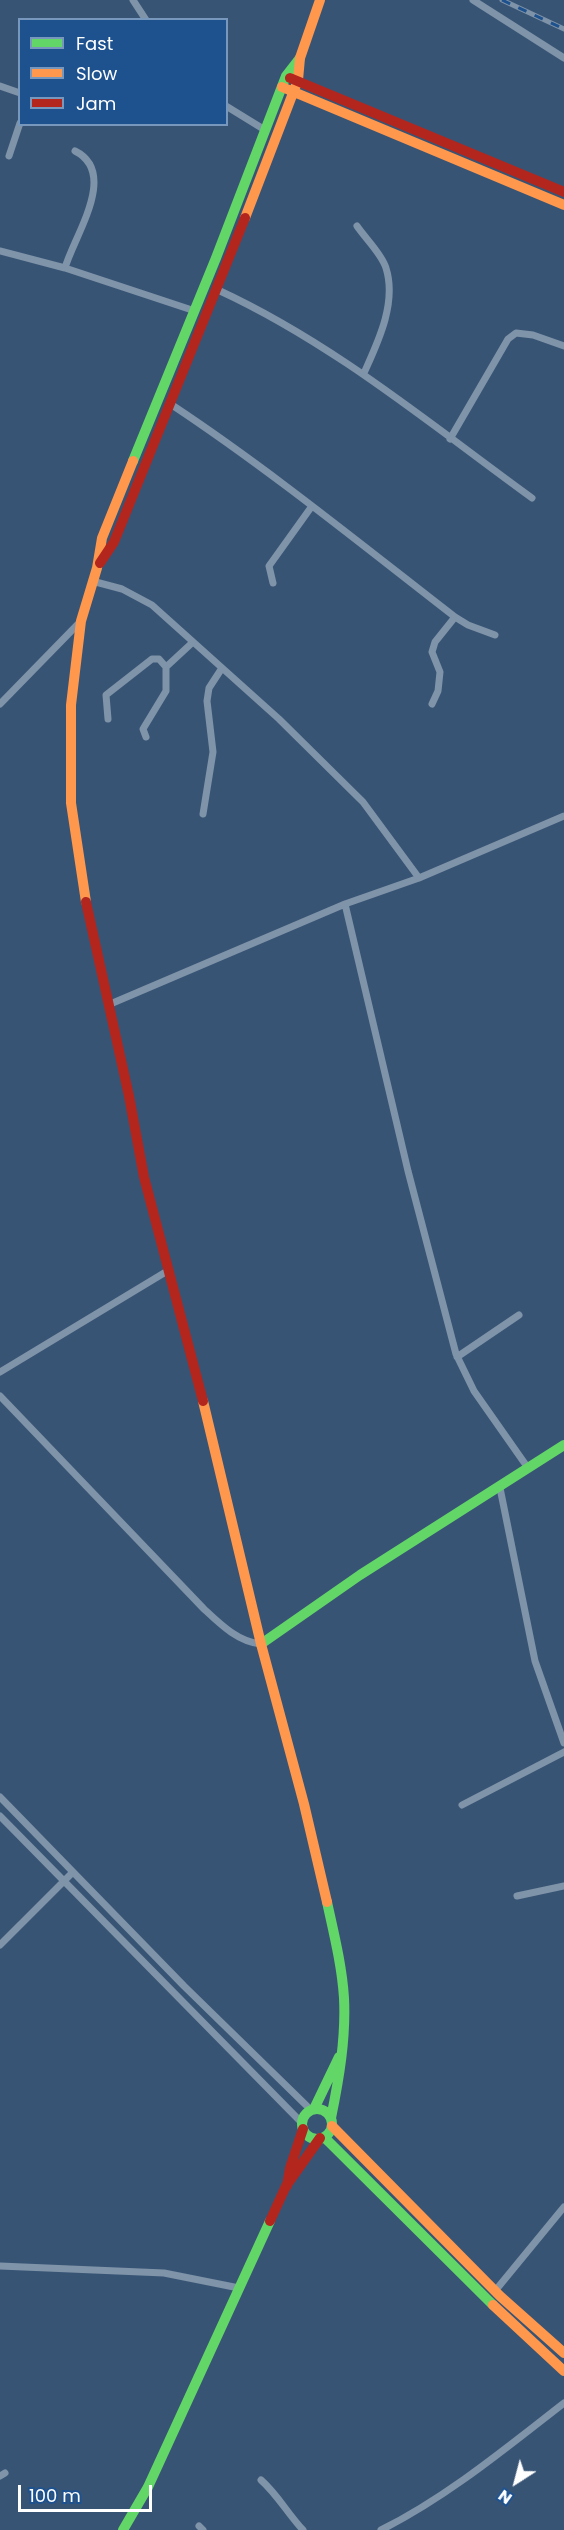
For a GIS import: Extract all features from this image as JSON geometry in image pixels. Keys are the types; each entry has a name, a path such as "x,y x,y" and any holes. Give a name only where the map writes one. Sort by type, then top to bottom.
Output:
{"main road":[{"path":"97,568 114,542 218,290 294,92 298,80 300,58 320,0"},
{"path":"123,2530 148,2487 286,2186 322,2138 331,2122 342,2052 344,1997 336,1942 302,1793 261,1644 189,1343 144,1177 129,1096 81,880 71,803 71,705 81,621 97,568 102,538 194,314 286,76 300,58"},
{"path":"286,76 564,192"},
{"path":"282,87 564,205"},
{"path":"227,230 239,235"},
{"path":"194,314 205,323"},
{"path":"261,1644 360,1575 500,1488 564,1445"},
{"path":"286,2186 306,2114 313,2110 342,2052"},
{"path":"313,2110 324,2111 331,2122 495,2291 564,2353"},
{"path":"303,2126 312,2137 322,2138 394,2205 487,2301 564,2371"}],"street":[{"path":"133,0 145,18"},
{"path":"473,0 564,58"},
{"path":"0,86 18,92"},
{"path":"228,107 265,130"},
{"path":"9,156 19,126"},
{"path":"65,268 94,192 92,167 87,159 75,151"},
{"path":"357,225 386,267 389,288 388,308 364,373"},
{"path":"0,251 65,268 194,314"},
{"path":"218,290 265,313 364,373 532,498"},
{"path":"450,439 508,339 516,333 533,335 564,346"},
{"path":"172,405 227,441 455,617 468,626 495,635"},
{"path":"273,583 269,566 312,506"},
{"path":"92,581 122,589 152,605 279,718 363,802 419,878"},
{"path":"432,704 438,691 440,672 432,652 435,642 455,617"},
{"path":"0,704 81,621"},
{"path":"166,667 193,642"},
{"path":"108,719 106,695 152,659 159,659 166,667 166,692 143,729 147,737"},
{"path":"203,814 213,752 207,702 209,688 222,668"},
{"path":"108,1005 345,904 419,878 564,816"},
{"path":"345,904 408,1171 458,1357 474,1391 528,1468"},
{"path":"0,1372 169,1270"},
{"path":"458,1357 519,1315"},
{"path":"0,1396 204,1609 235,1634 245,1640 261,1644"},
{"path":"500,1488 536,1661 564,1743"},
{"path":"462,1805 564,1752"},
{"path":"0,1797 184,1986 313,2110"},
{"path":"0,1816 303,2126"},
{"path":"11,1827 21,1818"},
{"path":"0,1946 73,1872"},
{"path":"517,1896 564,1886"},
{"path":"495,2291 564,2207"},
{"path":"0,2266 164,2273 239,2288"},
{"path":"381,2530 427,2503 500,2452 564,2403"},
{"path":"261,2480 303,2530"}],"railway":[{"path":"502,0 564,29"}],"traffic: fast":[{"path":"133,461 216,258 286,76 300,58"},
{"path":"261,1644 360,1575 564,1445"},
{"path":"327,1902 344,1998 341,2058 331,2118"},
{"path":"314,2109 339,2057"},
{"path":"317,2109 327,2114 332,2124 327,2134 317,2139 307,2134 302,2124 307,2114 317,2109"},
{"path":"324,2137 493,2305"},
{"path":"123,2530 148,2487 270,2221"}],"traffic: slow":[{"path":"245,218 298,80 300,58 320,0"},
{"path":"282,87 564,205"},
{"path":"86,902 71,803 71,705 81,621 97,568 102,538 133,461"},
{"path":"203,1401 261,1644 304,1804 327,1902"},
{"path":"332,2126 500,2296 564,2353"},
{"path":"493,2305 564,2371"}],"traffic: jam":[{"path":"290,78 564,192"},
{"path":"100,563 114,542 245,218"},
{"path":"86,902 129,1096 144,1177 203,1401"},
{"path":"287,2186 290,2168 303,2129"},
{"path":"270,2221 286,2186 320,2138"}]}
